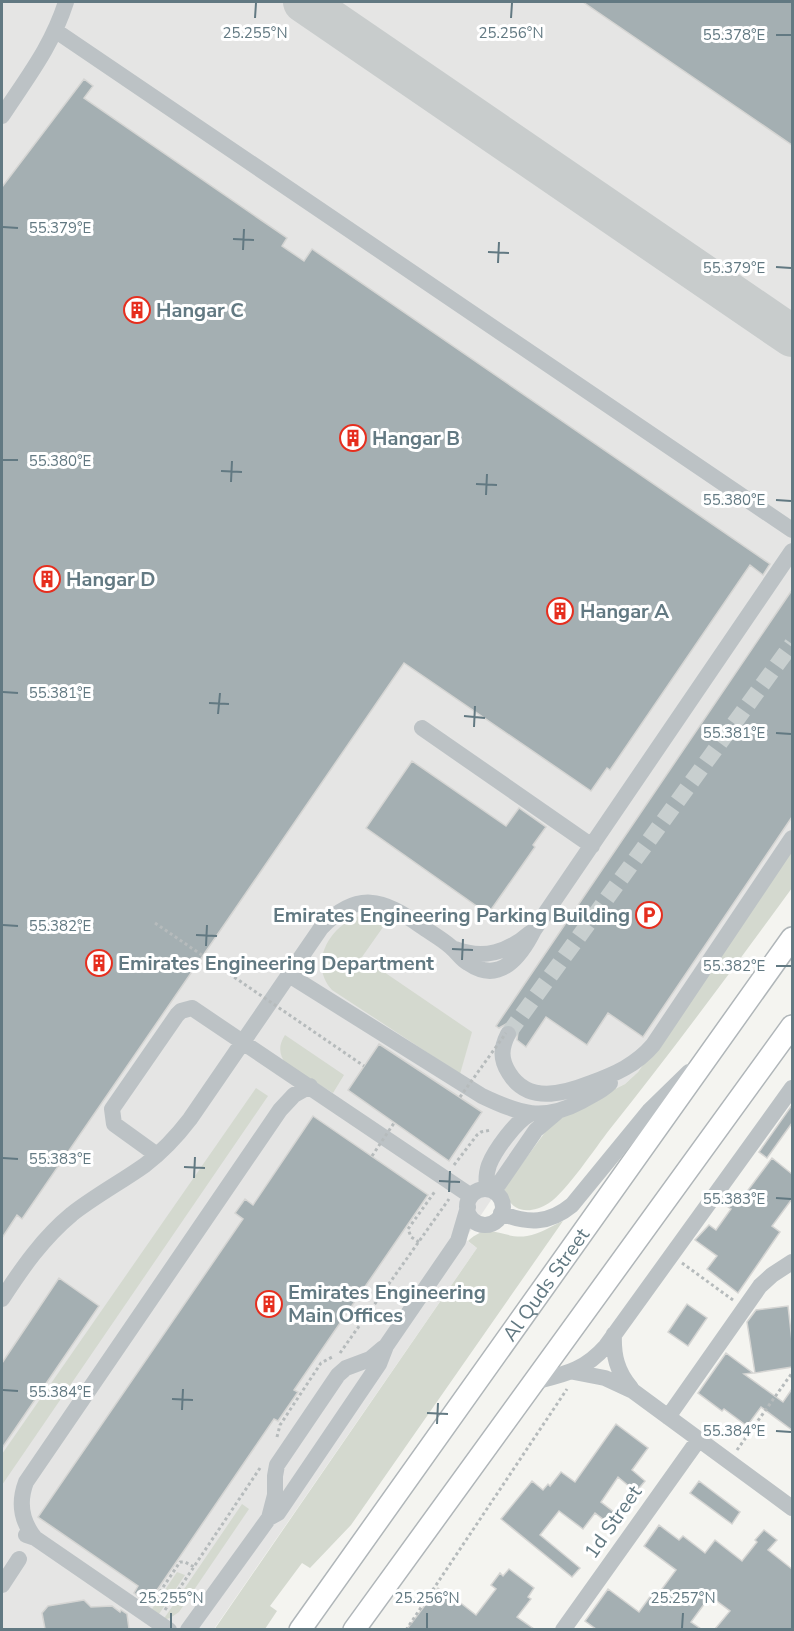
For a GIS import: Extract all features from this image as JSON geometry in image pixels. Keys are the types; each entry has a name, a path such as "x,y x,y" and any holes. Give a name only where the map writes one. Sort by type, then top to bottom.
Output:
{"main road":[{"name":"Al Quds Street","path":"300,1629 792,938"},
{"path":"354,1629 792,1026"}],"street":[{"path":"2,116 44,54 56,31 66,2"},
{"path":"56,31 792,530"},
{"path":"2,1299 23,1267 55,1228 157,1155 190,1119 321,928 334,914 351,906 365,903 386,904 452,947 479,955 493,954 519,943 534,930 792,551"},
{"path":"422,728 592,846"},
{"path":"507,1033 502,1054 511,1077 522,1086 549,1095 563,1093 618,1073 639,1060 653,1045 792,838"},
{"path":"289,975 482,1096 515,1111 530,1114 560,1111"},
{"path":"157,1155 114,1124 112,1108 177,1015 181,1011 192,1008 310,1086 469,1201"},
{"path":"469,1201 469,1213 477,1222 495,1219 539,1221 551,1219 563,1213 649,1111 715,1049"},
{"path":"269,1518 278,1513 382,1358 386,1346 458,1241 469,1201 476,1192 491,1190 536,1130 547,1119 605,1088 618,1073"},
{"path":"169,1629 17,1528 10,1508 12,1498 17,1489 26,1482 280,1110 294,1095 310,1086"},
{"path":"534,1382 576,1372 597,1356 792,1088"},
{"path":"458,1241 495,1219 502,1201 491,1190 487,1174 491,1161 517,1123 530,1114"},
{"path":"668,1416 760,1286 792,1262"},
{"path":"614,1334 614,1353 619,1371 633,1391"},
{"path":"188,1629 269,1518 275,1495 276,1470 330,1388 346,1368 366,1362 386,1346"},
{"path":"576,1372 605,1378 633,1391 792,1508"},
{"path":"330,1388 344,1391 352,1403"},
{"path":"317,1407 339,1423"},
{"name":"1d Street","path":"562,1629 699,1439"},
{"path":"292,1444 314,1460"},
{"path":"2,1585 19,1559"}],"path":[{"path":"155,923 364,1066"},
{"path":"460,1097 507,1033"},
{"path":"372,1156 394,1123"},
{"path":"671,1255 745,1309"},
{"path":"406,1629 576,1372"},
{"path":"729,1462 792,1373"},
{"path":"145,1613 177,1565 185,1562 194,1567"}],"shaded area":[{"path":"2,2 792,2 792,849 638,1072 625,1084 554,1120 507,1176 465,1239 477,1248 214,1629 2,1630"},
{"path":"792,849 792,888 581,1169 549,1203 534,1210 515,1207 510,1202 504,1188 554,1120 625,1084 638,1072"},
{"path":"363,915 388,920 362,957 472,1032 460,1074 332,990 325,979 322,957 326,945 341,926"},
{"path":"285,1035 344,1075 333,1093 286,1064 280,1050"},
{"path":"256,1088 268,1096 2,1485 2,1454"},
{"path":"563,1221 351,1525 310,1568 302,1563 270,1606 277,1611 265,1629 214,1630 477,1248 468,1241 476,1235 490,1231 518,1237 527,1236"},
{"path":"242,1504 249,1509 179,1612 163,1620"},
{"path":"177,1572 185,1575 159,1614 152,1609"}],"building":[{"path":"583,2 792,2 792,145"},
{"path":"84,79 93,86 84,98 287,238 282,246 304,261 312,249 770,564 763,575 750,565 610,770 607,768 591,791 404,663 22,1219 17,1215 2,1238 2,187"},
{"name":"Emirates Engineering Parking Building","path":"792,590 792,817 643,1037 608,1013 587,1045 546,1017 526,1047 517,1040 518,1032 513,1025 506,1024 499,1028 496,1026"},
{"path":"412,761 506,826 519,808 546,827 533,845 535,847 488,914 366,828"},
{"path":"379,1044 482,1112 449,1161 348,1090"},
{"path":"792,1105 792,1123 767,1158 759,1152"},
{"name":"Emirates Engineering Main Offices","path":"313,1116 428,1195 294,1390 298,1392 278,1421 274,1419 153,1596 148,1593 144,1600 134,1593 138,1586 38,1517 243,1219 235,1213 245,1199 253,1205"},
{"path":"772,1158 792,1174 792,1199 772,1226 780,1232 738,1293 707,1269 717,1256 695,1240 709,1225 716,1230 731,1209 722,1203 729,1193 740,1201"},
{"path":"59,1278 99,1306 2,1448 2,1363"},
{"path":"687,1304 707,1318 688,1346 668,1332"},
{"path":"788,1306 792,1367 755,1373 747,1322 756,1310"},
{"path":"726,1353 753,1373 744,1374 783,1402 792,1389 792,1430 761,1407 747,1426 698,1393"},
{"path":"616,1424 648,1448 632,1470 645,1481 636,1492 618,1477 601,1502 619,1516 612,1526 595,1513 583,1529 559,1511 540,1535 580,1568 572,1577 501,1519 532,1481 543,1490 548,1484 550,1486 561,1472 575,1482"},
{"path":"699,1481 740,1512 732,1524 690,1493"},
{"path":"659,1525 679,1540 683,1536 705,1553 715,1540 742,1561 764,1530 777,1540 768,1550 792,1569 792,1629 715,1629 730,1611 710,1596 691,1622 701,1629 596,1629 585,1621 608,1589 639,1612 652,1594 656,1597 676,1570 644,1546"},
{"path":"509,1569 534,1588 528,1597 531,1599 517,1617 534,1629 407,1629 438,1588 451,1600 453,1597 476,1615 496,1589 491,1585 500,1573 503,1576"},
{"path":"84,1600 91,1607 112,1606 120,1612 121,1610 127,1614 129,1629 45,1629 42,1613 48,1606"}],"taxiway":[{"path":"304,2 792,336"}],"tunnel":[{"path":"508,1034 792,644"}],"place":[{"name":"Hangar C","path":"137,310"},
{"name":"Hangar B","path":"353,438"},
{"name":"Hangar D","path":"47,579"},
{"name":"Hangar A","path":"560,611"},
{"name":"Emirates Engineering Parking Building","path":"649,915"},
{"name":"Emirates Engineering Department","path":"99,963"},
{"name":"Emirates Engineering Main Offices","path":"269,1304"}]}
